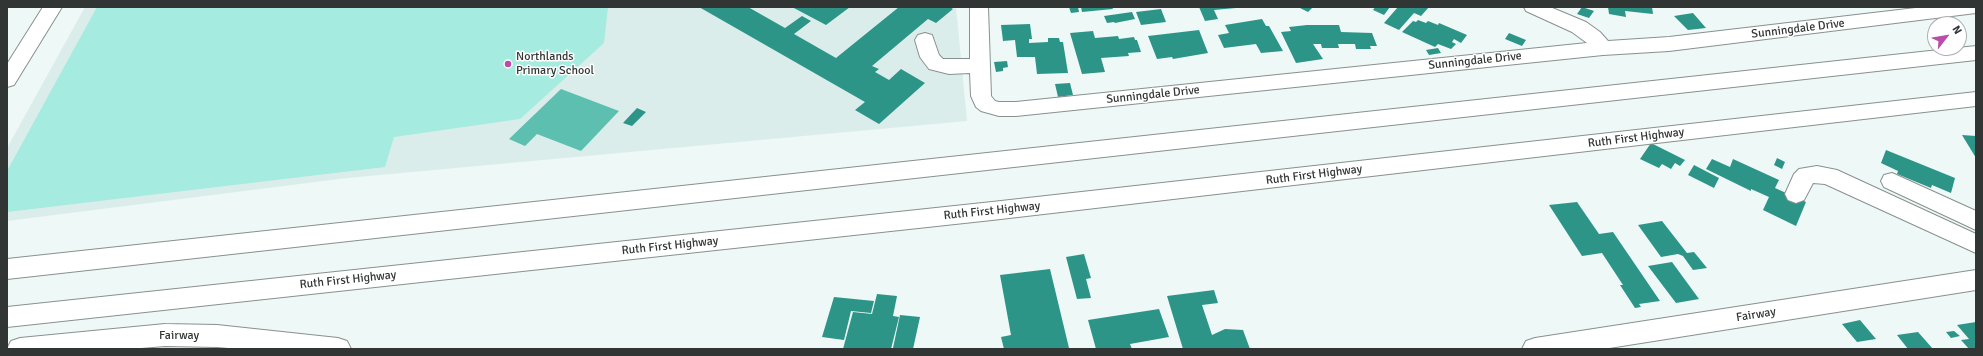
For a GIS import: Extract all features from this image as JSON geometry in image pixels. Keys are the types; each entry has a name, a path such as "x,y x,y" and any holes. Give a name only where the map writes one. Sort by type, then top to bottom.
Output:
{"main road":[{"path":"7,80 53,7"},
{"path":"925,40 930,57 936,64 942,67 980,66 979,7"},
{"path":"1533,7 1579,28 1593,37 1603,48"},
{"name":"Sunningdale Drive","path":"980,66 981,96 983,102 988,106 999,109 1016,109 1603,48 1669,44 1976,7"},
{"path":"7,52 32,41"},
{"path":"7,269 1976,52"},
{"name":"Ruth First Highway","path":"7,317 992,212 1976,99"},
{"path":"1796,194 1802,180 1807,175 1817,174 1829,176 1976,244"},
{"path":"1892,181 1976,221"},
{"name":"Fairway","path":"1535,349 1976,280"},
{"name":"Fairway","path":"20,349 165,335 218,336 338,349"}],"shaded area":[{"name":"Northlands Primary School","path":"85,7 956,7 967,121 347,178 7,221 7,148"},
{"path":"97,7 608,7 604,43 520,119 394,137 385,167 7,212 7,171"},
{"path":"561,89 619,111 581,151 537,134 525,146 509,139"}],"building":[{"path":"699,7 748,7 785,28 802,16 811,21 794,34 836,58 899,7 950,7 953,9 936,23 928,19 872,66 879,69 875,72 889,80 901,69 925,83 879,124 855,110 865,102"},
{"path":"792,7 850,7 826,25"},
{"path":"1069,7 1078,7 1079,12 1071,13"},
{"path":"1081,7 1112,7 1113,9 1082,12"},
{"path":"1199,7 1236,8 1214,10 1218,19 1205,21"},
{"path":"1298,7 1313,7 1308,12"},
{"path":"1375,7 1390,7 1384,15 1373,10"},
{"path":"1398,7 1429,7 1421,16 1414,13 1399,30 1384,23"},
{"path":"1582,7 1594,11 1589,18 1577,14"},
{"path":"1608,7 1652,7 1653,14 1625,11 1626,17 1609,14"},
{"path":"1161,9 1166,22 1141,25 1136,12"},
{"path":"1132,12 1135,19 1115,23 1107,23 1104,16"},
{"path":"1693,13 1706,28 1688,30 1674,16"},
{"path":"1262,19 1266,26 1269,26 1283,51 1261,53 1256,44 1224,48 1218,35 1229,33 1225,25"},
{"path":"1418,20 1426,23 1428,21 1438,25 1439,23 1467,35 1461,43 1454,39 1452,42 1456,44 1451,49 1438,44 1435,47 1402,32 1413,21 1416,22"},
{"path":"1030,24 1032,39 1029,39 1029,43 1048,42 1048,38 1059,38 1060,42 1063,42 1068,73 1037,74 1035,57 1017,57 1015,40 1003,41 1001,25"},
{"path":"1307,25 1339,25 1341,32 1372,33 1377,46 1370,46 1371,49 1356,49 1355,44 1338,44 1339,48 1322,48 1321,44 1313,44 1323,59 1296,63 1281,32 1291,31 1289,27"},
{"path":"1199,30 1208,53 1173,59 1172,57 1157,59 1148,36"},
{"path":"1093,31 1095,38 1118,36 1119,39 1134,37 1135,40 1137,40 1141,52 1128,53 1129,56 1101,58 1105,72 1082,74 1070,33"},
{"path":"1509,33 1526,40 1522,46 1505,39"},
{"path":"1438,48 1441,53 1429,55 1426,50"},
{"path":"1007,61 1008,67 1003,68 1003,71 996,72 994,62"},
{"path":"1070,83 1073,95 1058,97 1055,84"},
{"path":"637,108 646,112 632,126 623,123"},
{"path":"1962,135 1976,136 1976,158"},
{"path":"1651,143 1685,160 1680,166 1675,163 1671,169 1662,164 1659,168 1640,159"},
{"path":"1886,150 1955,178 1951,193 1932,185 1931,188 1897,174 1898,171 1881,163"},
{"path":"1777,158 1785,162 1782,169 1774,165"},
{"path":"1712,159 1730,167 1733,159 1779,180 1775,188 1806,202 1796,226 1763,210 1769,197 1751,189 1751,191 1706,169"},
{"path":"1694,165 1719,178 1714,188 1688,175"},
{"path":"1577,202 1599,234 1613,232 1660,301 1639,304 1641,307 1635,308 1620,285 1623,285 1602,253 1582,256 1549,205"},
{"path":"1662,221 1687,253 1694,252 1707,268 1693,270 1683,256 1678,254 1661,257 1638,225"},
{"path":"1084,254 1091,278 1086,279 1091,298 1077,299 1066,257"},
{"path":"1672,262 1699,299 1676,303 1648,266"},
{"path":"1050,269 1069,348 1004,349 1001,337 1011,335 1000,275"},
{"path":"1214,290 1218,303 1202,305 1212,335 1225,329 1243,330 1250,349 1183,349 1167,296"},
{"path":"877,294 897,296 893,316 899,317 891,349 843,349 853,312 872,314"},
{"path":"834,297 874,301 871,313 851,311 844,340 822,337"},
{"path":"1159,309 1169,337 1130,344 1132,349 1096,349 1088,320"},
{"path":"900,315 920,317 913,349 893,348"},
{"path":"1860,320 1876,339 1857,342 1842,324"},
{"path":"1976,322 1976,349 1969,349 1961,340 1969,339 1957,325"},
{"path":"1954,331 1960,336 1951,338 1946,332"},
{"path":"1918,332 1933,349 1908,349 1897,335"}],"place":[{"name":"Northlands Primary School","path":"508,64"}]}
